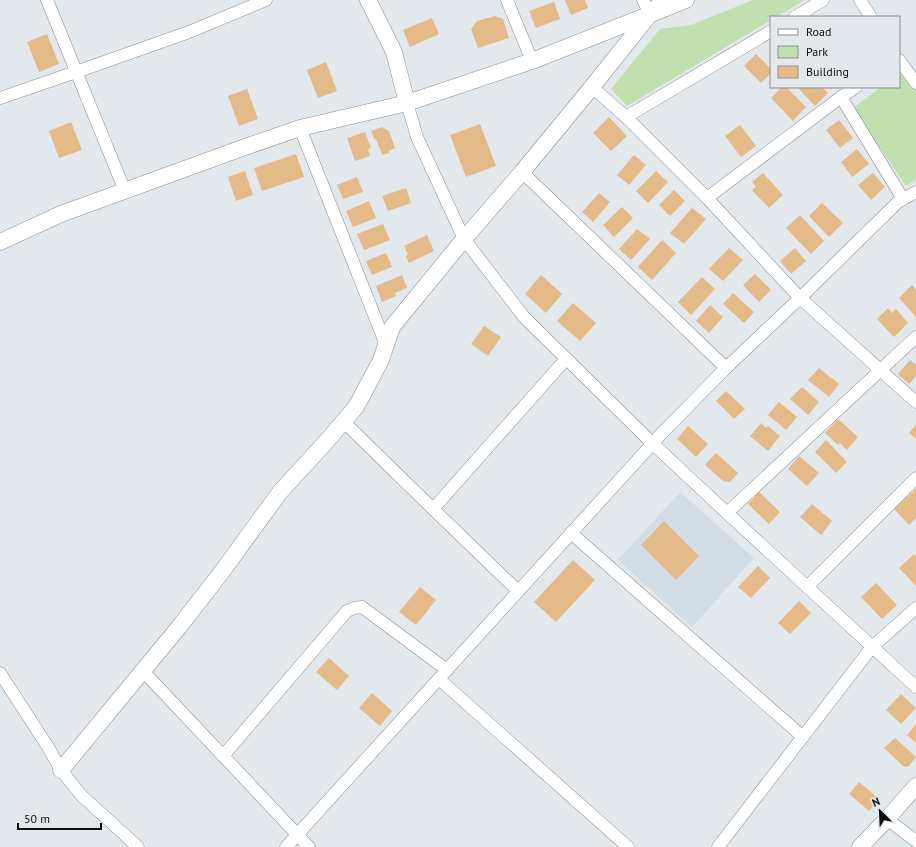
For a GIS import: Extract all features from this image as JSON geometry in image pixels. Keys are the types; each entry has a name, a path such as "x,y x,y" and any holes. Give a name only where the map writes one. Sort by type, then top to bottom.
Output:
{"street":[{"path":"47,0 125,191"},
{"path":"0,98 189,32 266,0"},
{"path":"368,0 394,52 417,137 464,239 524,317 652,443 916,688"},
{"path":"506,0 532,61"},
{"path":"0,242 61,214 300,128 407,103 532,61 664,0"},
{"path":"61,770 179,627 221,573 280,492 356,407 381,360 392,327 592,87 646,7 686,0"},
{"path":"797,16 823,0"},
{"path":"860,0 870,16"},
{"path":"626,117 770,32"},
{"path":"900,61 916,83"},
{"path":"592,87 626,117 707,198 800,298 916,402"},
{"path":"707,198 854,88"},
{"path":"841,97 903,200"},
{"path":"300,128 386,344"},
{"path":"522,172 726,368"},
{"path":"286,847 652,443 726,368 898,202 916,192"},
{"path":"727,513 916,336"},
{"path":"433,510 566,359"},
{"path":"344,422 518,591"},
{"path":"807,587 916,478"},
{"path":"571,533 803,736"},
{"path":"223,756 347,611 362,607 443,674 628,847"},
{"path":"718,847 872,647 916,608"},
{"path":"143,671 309,847"},
{"path":"0,673 48,747 61,770 81,795 138,847"},
{"path":"860,847 916,786"},
{"path":"887,819 916,841"}],"shaded area":[{"path":"680,492 754,558 692,627 618,560"}],"green space":[{"path":"753,0 805,0 778,16 770,16 770,21 627,106 611,89 660,29 691,25"},
{"path":"900,74 907,78 916,90 916,180 906,186 853,108 880,88 900,88"}],"building":[{"path":"565,0 585,0 588,8 571,15"},
{"path":"554,2 560,19 536,28 529,11"},
{"path":"495,16 503,19 509,38 478,48 471,29 477,21"},
{"path":"432,18 439,34 410,47 403,30"},
{"path":"47,34 59,64 39,72 27,42"},
{"path":"756,54 770,68 770,74 761,83 744,66"},
{"path":"326,62 337,91 318,98 307,70"},
{"path":"781,88 787,88 806,107 793,121 771,98"},
{"path":"798,88 823,88 828,93 815,106"},
{"path":"247,89 258,119 239,126 228,96"},
{"path":"609,117 627,136 611,151 593,133"},
{"path":"839,120 853,138 840,148 826,130"},
{"path":"71,122 82,150 59,158 49,131"},
{"path":"480,124 496,166 466,177 450,135"},
{"path":"740,125 756,146 741,157 725,136"},
{"path":"382,127 389,131 395,148 389,151 389,153 382,155 376,139 375,140 371,131"},
{"path":"365,132 371,148 368,149 370,156 355,161 347,138"},
{"path":"857,149 869,164 852,177 841,162"},
{"path":"296,154 304,177 262,191 254,168"},
{"path":"634,155 646,165 629,185 617,175"},
{"path":"245,171 253,195 236,201 228,177"},
{"path":"656,171 668,182 648,203 636,191"},
{"path":"763,173 783,195 769,208 752,190 756,187 752,182"},
{"path":"873,173 885,187 871,200 858,185"},
{"path":"357,177 363,192 343,199 337,185"},
{"path":"406,188 411,203 388,211 382,196"},
{"path":"674,190 685,201 670,216 659,205"},
{"path":"599,193 610,202 593,222 582,212"},
{"path":"369,201 376,218 353,227 346,211"},
{"path":"822,203 843,223 829,237 809,216"},
{"path":"622,207 633,218 614,237 603,225"},
{"path":"692,208 706,219 684,244 670,233"},
{"path":"800,215 824,241 811,254 786,228"},
{"path":"383,224 390,240 364,250 357,234"},
{"path":"637,229 650,239 631,260 619,249"},
{"path":"427,235 434,251 409,263 406,256 408,254 404,246"},
{"path":"662,240 676,253 652,280 638,267"},
{"path":"729,248 743,260 723,281 709,269"},
{"path":"795,248 806,261 791,274 780,261"},
{"path":"386,253 392,267 372,275 366,261"},
{"path":"755,274 771,290 759,302 743,285"},
{"path":"402,275 407,288 395,293 396,296 382,302 376,286"},
{"path":"541,275 562,294 546,313 525,294"},
{"path":"702,277 715,289 691,315 678,302"},
{"path":"912,285 916,290 916,317 899,298"},
{"path":"733,293 754,312 744,323 723,304"},
{"path":"573,303 596,323 580,341 557,321"},
{"path":"710,305 723,317 709,333 696,321"},
{"path":"888,308 892,313 896,309 908,323 894,337 877,319"},
{"path":"484,326 501,337 488,356 471,344"},
{"path":"910,360 916,365 916,376 909,384 898,374"},
{"path":"819,368 839,384 829,397 808,380"},
{"path":"802,387 819,402 808,415 790,399"},
{"path":"726,391 745,409 734,419 716,401"},
{"path":"779,402 797,417 786,430 768,415"},
{"path":"838,419 858,437 847,450 840,443 838,445 825,433"},
{"path":"761,423 766,428 768,426 780,436 768,451 750,436"},
{"path":"916,425 916,439 909,433"},
{"path":"688,426 708,444 696,457 677,439"},
{"path":"826,440 847,462 836,473 815,452"},
{"path":"716,453 738,473 730,482 723,481 705,465"},
{"path":"799,456 819,473 807,486 788,469"},
{"path":"916,489 916,518 909,525 894,509"},
{"path":"759,492 780,512 769,524 748,504"},
{"path":"812,504 832,521 821,535 800,517"},
{"path":"664,521 699,556 676,580 641,545"},
{"path":"914,554 916,556 916,586 899,568"},
{"path":"573,560 595,580 556,622 534,602"},
{"path":"758,566 770,578 751,598 738,587"},
{"path":"876,583 897,605 882,619 861,597"},
{"path":"420,587 436,600 416,625 399,612"},
{"path":"799,601 811,613 790,634 778,623"},
{"path":"329,658 349,676 337,690 316,672"},
{"path":"372,693 392,711 380,726 359,708"},
{"path":"901,694 916,708 901,724 886,710"},
{"path":"916,724 916,743 907,735"},
{"path":"895,738 916,757 909,766 903,766 884,748"},
{"path":"859,782 879,799 869,811 849,794"}]}
